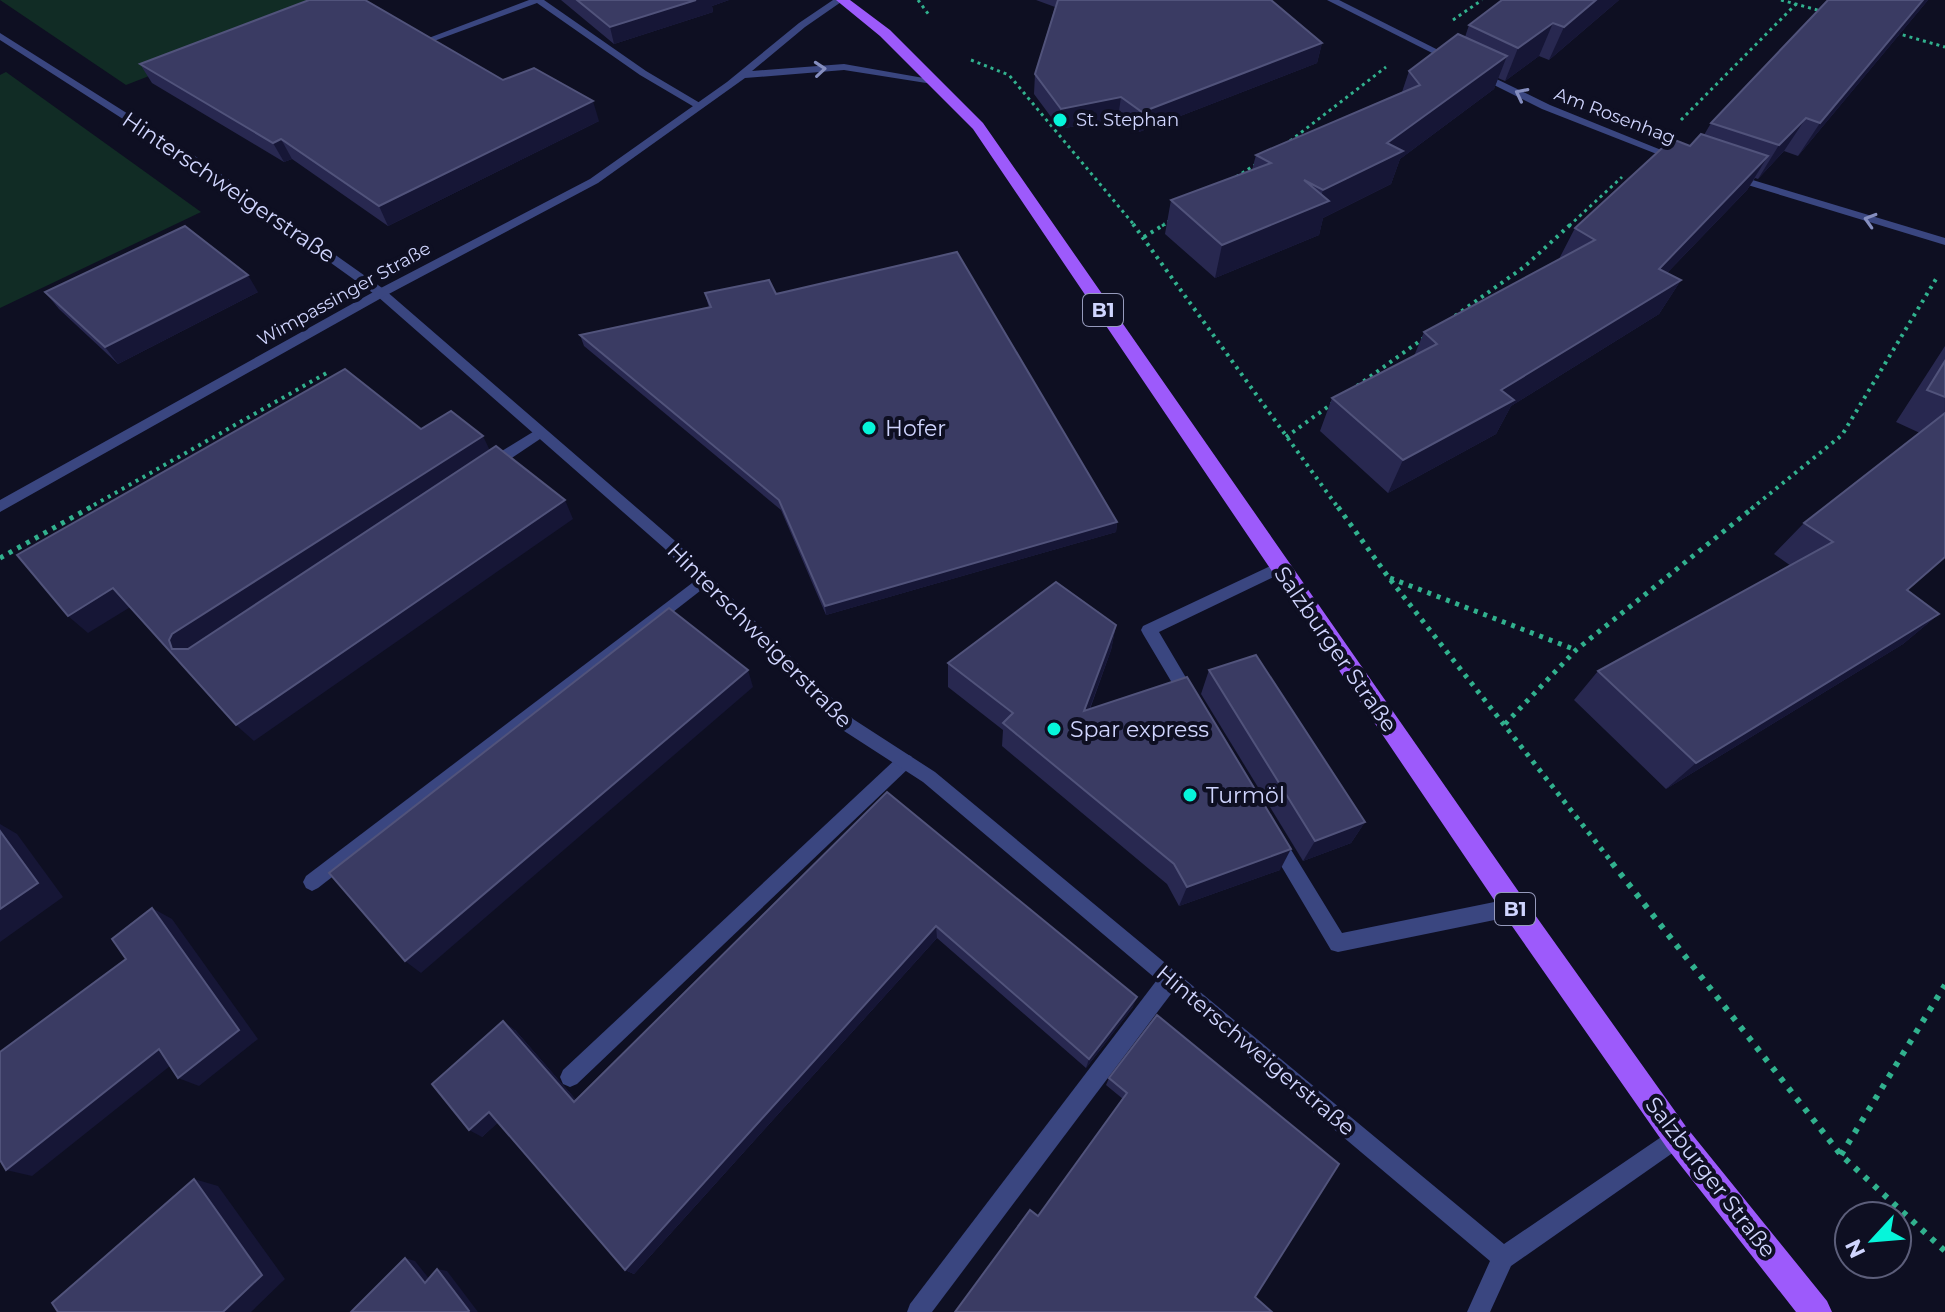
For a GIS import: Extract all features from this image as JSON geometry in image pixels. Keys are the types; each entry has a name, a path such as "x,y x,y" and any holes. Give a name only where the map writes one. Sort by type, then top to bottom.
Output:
{"main road":[{"name":"Salzburger Straße","path":"841,0 885,33 978,126 1279,568 1677,1138 1816,1312"}],"street":[{"path":"431,39 538,0 643,73 700,106"},
{"name":"Wimpassinger Straße","path":"0,507 381,293 594,181 742,75 802,25 841,0"},
{"name":"Am Rosenhag","path":"1332,0 1546,107 1694,164"},
{"name":"Hinterschweigerstraße","path":"0,36 197,162 381,293 669,544 847,724 929,777 1503,1258"},
{"path":"742,75 844,67 935,83"},
{"path":"1722,173 1945,242"},
{"path":"475,475 541,432"},
{"path":"1198,712 1149,630 1279,568"},
{"path":"312,882 704,580"},
{"path":"570,1077 905,761"},
{"path":"1264,820 1338,943 1514,907"},
{"path":"918,1312 1170,979"},
{"path":"1478,1312 1503,1258 1677,1138"}],"path":[{"path":"918,0 939,26"},
{"path":"1286,144 1419,43 1482,0"},
{"path":"1781,0 1826,13"},
{"path":"1449,320 1524,267 1652,150 1796,4"},
{"path":"1885,30 1945,47"},
{"path":"970,60 1009,75 1144,237 1389,578 1841,1155 1945,1251"},
{"path":"1234,178 1260,161"},
{"path":"1144,237 1183,212"},
{"path":"1505,724 1576,650 1842,435 1937,277"},
{"path":"1348,392 1436,329"},
{"path":"0,558 332,370"},
{"path":"1285,437 1336,401"},
{"path":"1389,578 1576,650"},
{"path":"1841,1155 1945,985"}],"green space":[{"path":"0,0 344,0 126,85"},
{"path":"6,72 201,212 0,308 0,75"}],"building":[{"path":"309,0 365,0 503,80 534,68 593,101 379,206 281,139 273,143 140,64"},
{"path":"577,0 696,0 610,27"},
{"path":"1058,0 1271,0 1322,43 1142,112 1121,97 1061,109 1035,74"},
{"path":"1502,0 1596,0 1564,27 1553,23 1518,48 1469,25"},
{"path":"1828,0 1923,0 1820,123 1806,118 1779,145 1711,123"},
{"path":"1458,34 1507,56 1387,143 1403,151 1323,190 1304,180 1329,201 1222,245 1171,200 1271,163 1256,155 1420,85 1409,71"},
{"path":"1701,134 1768,156 1659,269 1681,280 1501,390 1514,400 1403,460 1332,398 1437,344 1424,332 1595,240 1575,228 1672,139 1690,146"},
{"path":"185,226 248,275 105,347 45,292"},
{"name":"Hofer","path":"957,252 1117,522 825,606 779,500 580,335 711,307 705,293 769,280 776,294"},
{"path":"1945,361 1945,397 1927,390"},
{"path":"345,369 421,429 451,411 483,436 172,634 169,640 172,649 188,649 496,446 565,500 236,725 113,588 68,616 17,555"},
{"path":"1945,413 1945,557 1907,590 1939,614 1696,763 1598,671 1833,542 1804,523"},
{"name":"Turmöl","path":"1056,582 1116,625 1084,711 1187,677 1291,849 1187,887 1174,864 1003,723 1013,713 948,663"},
{"path":"669,608 748,670 405,961 329,873"},
{"path":"1256,655 1365,822 1315,841 1209,670"},
{"path":"887,792 1137,997 1089,1059 936,926 625,1270 489,1112 469,1130 432,1084 503,1021 574,1102"},
{"path":"0,831 38,883 0,909"},
{"path":"152,908 239,1030 178,1078 159,1049 6,1170 0,1160 0,1052 126,959 112,939"},
{"path":"1157,1015 1339,1164 1255,1297 1272,1312 955,1312 1030,1210 1038,1216 1127,1093 1109,1078"},
{"path":"194,1179 262,1275 223,1312 58,1312 52,1303"},
{"path":"405,1258 425,1283 437,1269 469,1311 351,1312"}],"place":[{"name":"St. Stephan","path":"1060,120"},
{"name":"Hofer","path":"869,428"},
{"name":"Spar express","path":"1054,729"},
{"name":"Turmöl","path":"1190,795"}]}
